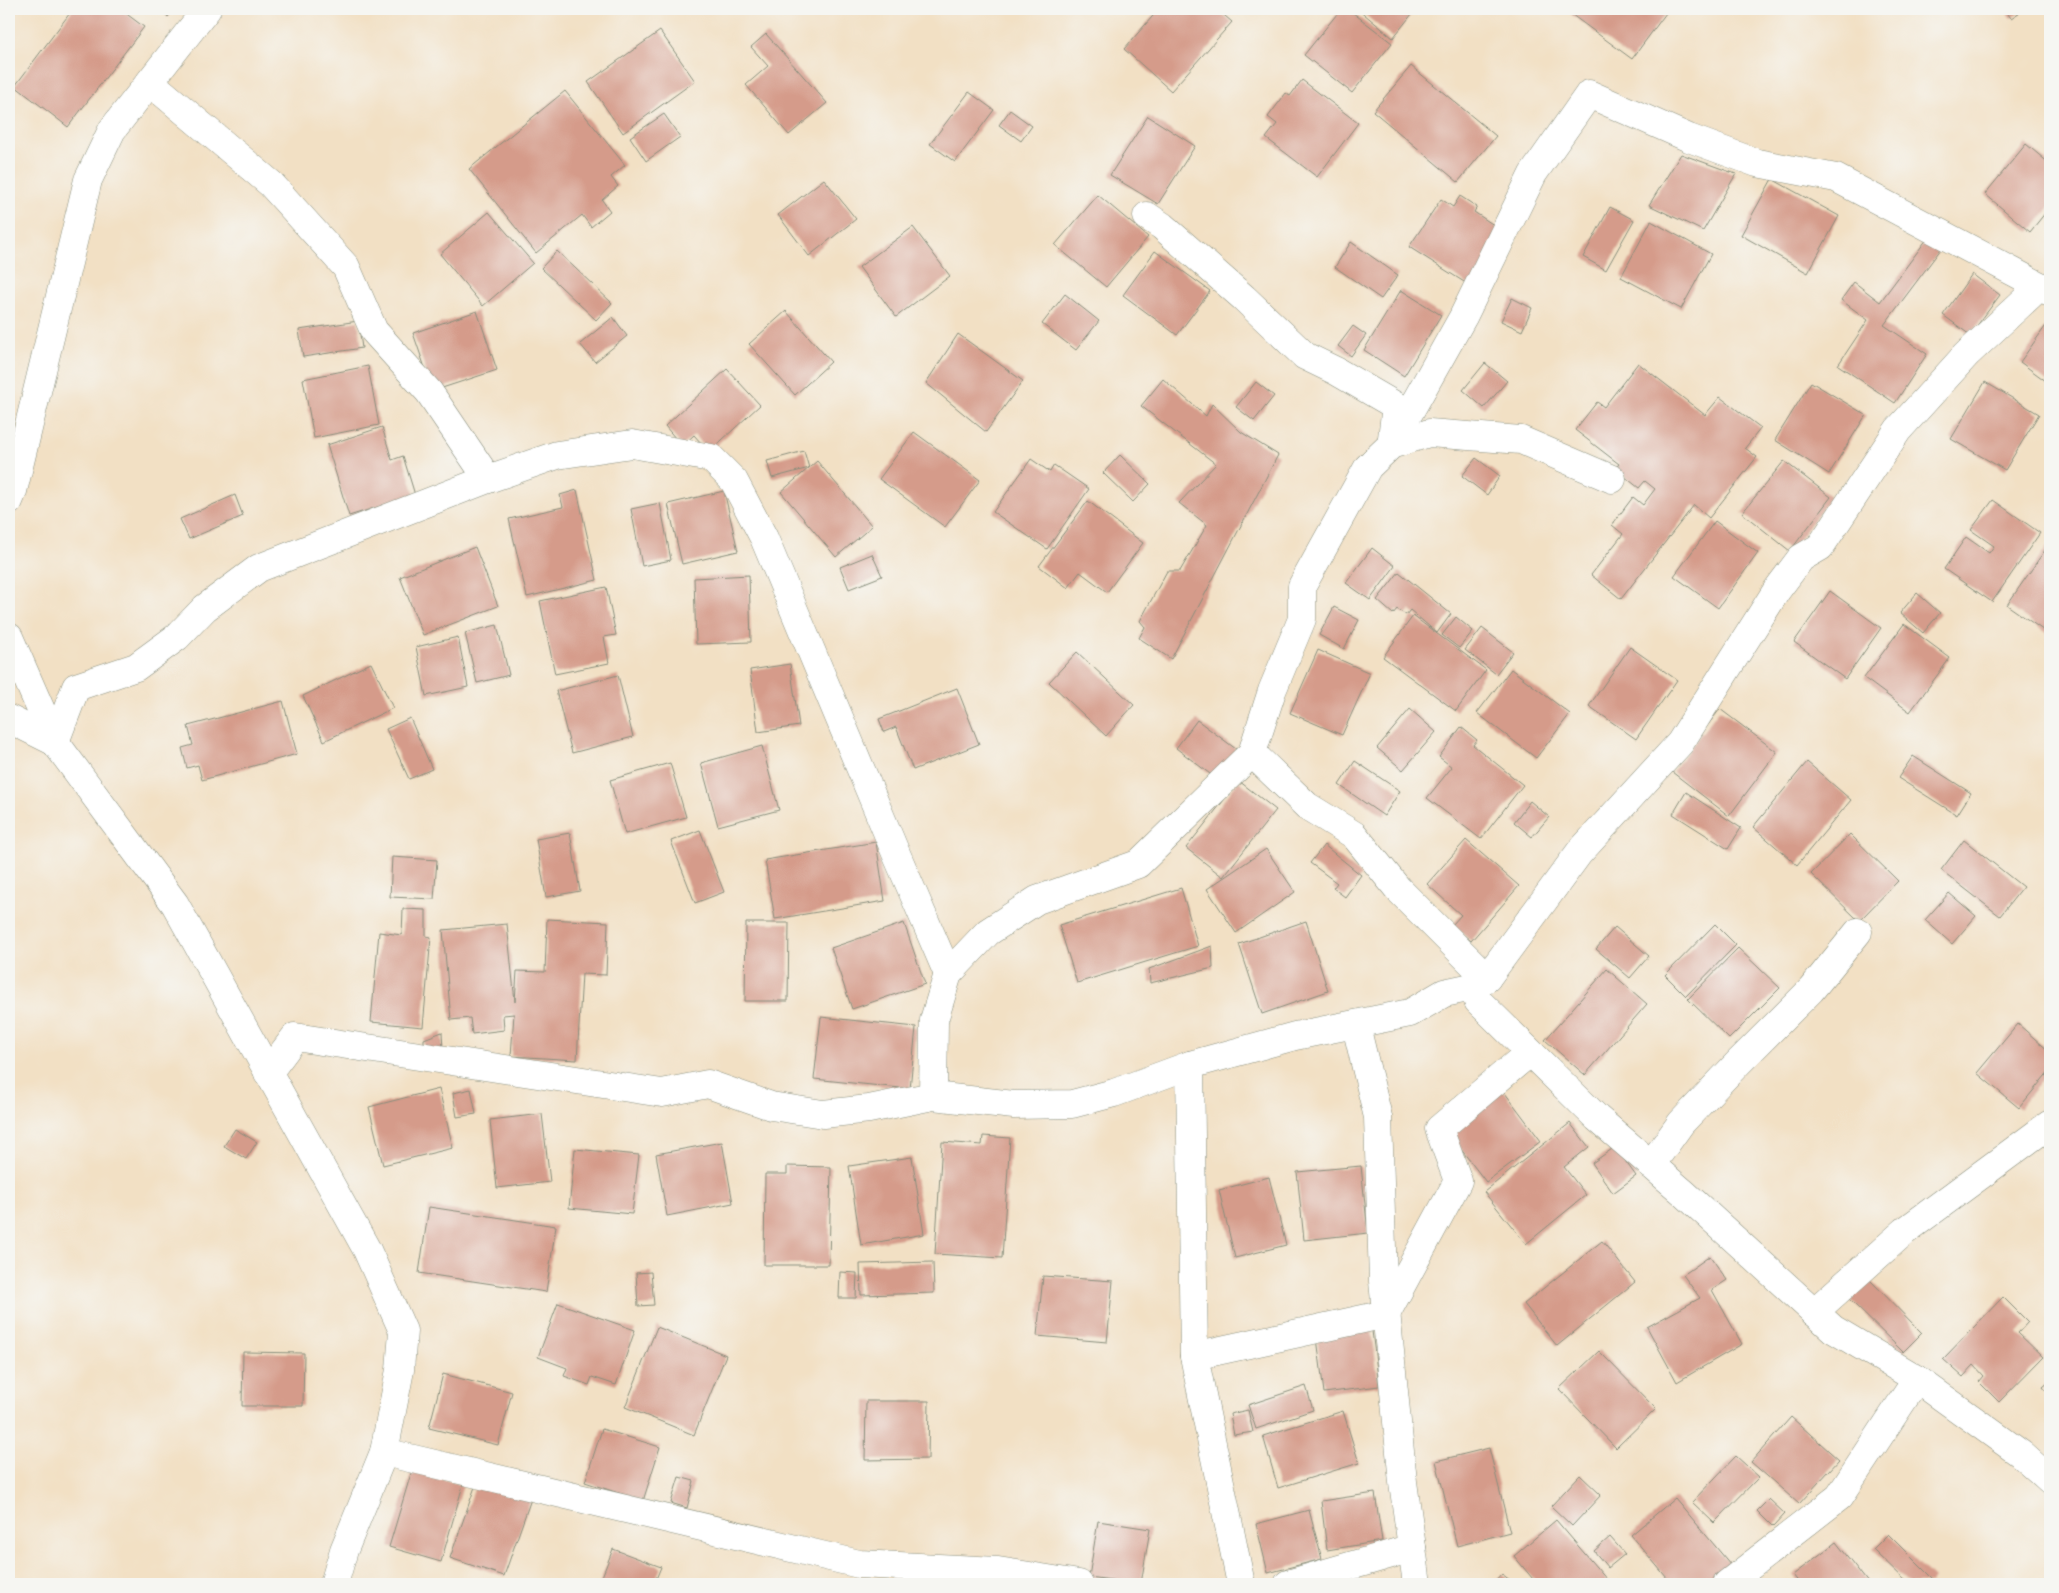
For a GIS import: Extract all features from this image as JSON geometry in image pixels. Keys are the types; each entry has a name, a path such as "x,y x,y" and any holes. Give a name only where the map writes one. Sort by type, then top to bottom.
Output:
{"street":[{"path":"10,494 88,180 112,130 207,9"},
{"path":"150,82 271,184 346,267 374,331 429,392 488,479"},
{"path":"932,1096 934,1020 948,974 988,932 1037,900 1138,864 1252,753 1272,692 1302,619 1302,586 1368,467 1391,444 1463,316 1533,174 1589,94 1689,138 1757,163 1836,178 2045,289 1966,355 1898,430 1820,547 1801,558 1777,590 1680,743 1579,853 1480,983 1478,1001 1597,1118 1814,1312 1844,1337 1917,1379 2021,1454 2050,1480"},
{"path":"1147,216 1162,226 1244,298 1305,356 1336,371 1396,406 1391,444"},
{"path":"1391,444 1429,433 1521,440 1612,479"},
{"path":"55,742 76,687 136,666 177,637 205,608 259,568 488,479 557,455 632,444 711,458 734,481 764,538 948,974"},
{"path":"9,637 55,742 175,904 367,1250 403,1331 400,1370 384,1452 344,1550 334,1584"},
{"path":"9,719 55,742"},
{"path":"1252,753 1308,806 1354,836 1480,983"},
{"path":"1651,1165 1681,1123 1738,1062 1811,990 1858,932"},
{"path":"268,1073 294,1037 662,1093 708,1084 772,1106 823,1114 869,1109 932,1096 1014,1105 1072,1104 1114,1093 1190,1065 1294,1036 1356,1026 1410,1014 1444,992 1480,983"},
{"path":"1356,1026 1378,1117 1383,1281 1403,1482 1417,1584"},
{"path":"1194,1356 1386,1314 1458,1181 1440,1130 1529,1053"},
{"path":"1190,1065 1194,1356 1241,1584"},
{"path":"1814,1312 1905,1231 2050,1124"},
{"path":"1727,1584 1839,1497 1917,1379"},
{"path":"384,1452 860,1564 998,1571 1079,1584"},
{"path":"1288,1584 1412,1548"}],"building":[{"path":"73,9 120,9 144,27 68,127 15,86"},
{"path":"160,9 175,9 168,17"},
{"path":"1159,9 1217,9 1232,22 1171,91 1124,49"},
{"path":"1341,9 1348,9 1392,43 1352,93 1304,55"},
{"path":"1358,9 1416,9 1393,38"},
{"path":"1564,9 1669,9 1632,59"},
{"path":"2004,9 2025,9 2011,18"},
{"path":"660,31 695,81 623,133 588,82"},
{"path":"766,34 827,103 789,135 746,85 768,66 751,47"},
{"path":"1411,66 1496,136 1458,182 1373,111"},
{"path":"1302,80 1358,123 1317,177 1266,138 1277,124 1268,117 1286,93 1290,96"},
{"path":"565,91 625,165 611,177 618,186 602,200 610,211 591,227 582,215 536,253 469,169"},
{"path":"969,92 994,110 955,162 930,144"},
{"path":"1010,110 1032,126 1021,141 999,125"},
{"path":"664,114 680,137 646,161 630,137"},
{"path":"1148,116 1195,146 1158,204 1110,175"},
{"path":"2026,144 2050,164 2050,207 2030,232 1985,194"},
{"path":"1681,154 1736,174 1703,231 1649,205"},
{"path":"824,179 856,219 809,256 778,215"},
{"path":"1772,179 1839,216 1808,273 1741,235"},
{"path":"1098,195 1148,237 1106,287 1055,245"},
{"path":"1460,196 1477,207 1474,212 1506,233 1472,287 1409,247 1441,199 1453,207"},
{"path":"1610,207 1634,220 1606,270 1583,257"},
{"path":"489,212 533,263 483,306 440,254"},
{"path":"1651,221 1711,254 1681,309 1621,277"},
{"path":"913,227 950,276 896,317 859,267"},
{"path":"1927,239 1941,249 1884,325 1927,354 1895,403 1838,365 1868,320 1841,300 1854,282 1880,302"},
{"path":"1351,242 1398,275 1381,299 1335,267"},
{"path":"557,251 612,303 596,320 541,268"},
{"path":"1155,251 1210,291 1177,335 1123,295"},
{"path":"1972,274 2000,295 1970,335 1943,315"},
{"path":"1401,290 1441,315 1404,376 1364,350"},
{"path":"1065,294 1099,321 1076,350 1042,324"},
{"path":"1512,298 1532,308 1522,331 1501,321"},
{"path":"477,311 497,370 433,391 413,333"},
{"path":"786,311 831,362 795,395 749,344"},
{"path":"613,317 627,336 595,362 580,344"},
{"path":"2050,320 2050,384 2020,362"},
{"path":"358,321 362,348 303,357 299,330"},
{"path":"1353,326 1366,335 1351,356 1338,346"},
{"path":"958,334 1023,381 986,432 926,383"},
{"path":"1485,363 1507,381 1484,408 1463,390"},
{"path":"1638,363 1705,415 1720,397 1761,428 1745,448 1757,457 1709,518 1694,505 1621,599 1591,575 1623,534 1612,525 1633,497 1643,505 1655,489 1645,481 1639,488 1615,469 1619,464 1575,430 1597,402 1604,407"},
{"path":"368,366 379,425 314,438 303,379"},
{"path":"727,369 760,405 709,452 694,435 682,446 665,426"},
{"path":"1163,379 1206,416 1212,404 1241,432 1278,455 1171,659 1139,638 1145,627 1140,621 1167,571 1180,571 1207,525 1179,503 1216,464 1141,406"},
{"path":"1256,382 1274,396 1254,421 1236,407"},
{"path":"1811,382 1866,415 1829,474 1775,440"},
{"path":"1985,382 2039,414 2005,470 1951,439"},
{"path":"382,427 392,460 403,456 415,495 349,516 327,445"},
{"path":"914,432 980,480 945,527 879,479"},
{"path":"804,451 809,468 772,478 767,461"},
{"path":"1120,455 1150,484 1133,502 1103,473"},
{"path":"1476,458 1500,476 1487,495 1462,476"},
{"path":"1031,459 1050,472 1054,465 1089,489 1047,549 993,512"},
{"path":"817,461 872,526 836,557 781,492"},
{"path":"1784,461 1831,497 1790,551 1742,513"},
{"path":"577,490 597,580 527,597 509,519 563,507 560,495"},
{"path":"724,491 738,551 682,564 668,504"},
{"path":"235,495 243,516 189,539 180,519"},
{"path":"1993,500 2040,533 1992,602 1944,569 1966,537 1989,553 1994,546 1971,530"},
{"path":"1088,501 1143,543 1107,592 1080,572 1068,588 1039,566"},
{"path":"660,503 671,560 642,566 631,509"},
{"path":"1715,521 1758,553 1718,608 1674,576"},
{"path":"2050,543 2050,635 2007,605"},
{"path":"475,547 498,606 423,635 400,577"},
{"path":"1372,548 1395,566 1370,600 1346,583"},
{"path":"872,554 882,576 849,589 840,567"},
{"path":"1399,572 1451,614 1437,633 1410,610 1406,615 1397,609 1393,614 1377,600"},
{"path":"749,575 751,642 696,644 694,578"},
{"path":"606,587 616,635 604,637 609,663 555,674 540,601"},
{"path":"1830,591 1881,628 1845,679 1794,642"},
{"path":"1917,593 1940,613 1923,633 1900,613"},
{"path":"1334,607 1359,620 1344,649 1319,635"},
{"path":"1413,616 1486,670 1456,711 1383,657"},
{"path":"1456,617 1473,631 1459,648 1442,635"},
{"path":"1904,624 1950,658 1910,712 1864,678"},
{"path":"497,625 509,675 477,683 465,633"},
{"path":"1482,628 1513,652 1496,674 1465,650"},
{"path":"458,637 468,687 426,696 416,647"},
{"path":"1630,647 1677,680 1636,739 1589,706"},
{"path":"1318,650 1370,673 1342,735 1290,713"},
{"path":"1077,652 1134,705 1106,736 1049,682"},
{"path":"371,663 393,708 324,741 303,696"},
{"path":"790,664 799,726 758,732 750,670"},
{"path":"1511,669 1570,714 1536,758 1477,713"},
{"path":"618,675 633,737 572,753 556,691"},
{"path":"957,688 979,744 913,770 896,727 884,732 879,719"},
{"path":"283,701 297,754 202,780 198,765 187,768 182,748 193,745 188,726"},
{"path":"1410,709 1436,732 1403,770 1377,748"},
{"path":"1720,709 1777,752 1729,816 1672,772"},
{"path":"410,718 432,769 409,779 386,729"},
{"path":"1197,720 1236,749 1214,777 1176,748"},
{"path":"1461,727 1477,740 1473,745 1523,785 1481,839 1427,798 1452,767 1439,757"},
{"path":"762,746 779,810 718,826 701,763"},
{"path":"1913,756 1971,793 1957,815 1898,778"},
{"path":"1355,761 1400,791 1384,816 1339,785"},
{"path":"1807,762 1851,800 1797,865 1753,827"},
{"path":"670,763 686,817 625,834 610,780"},
{"path":"1239,781 1276,810 1223,877 1186,848"},
{"path":"1686,792 1741,828 1728,849 1673,814"},
{"path":"1530,801 1549,817 1532,837 1514,822"},
{"path":"700,830 724,892 695,903 671,841"},
{"path":"570,833 580,891 546,897 536,839"},
{"path":"1850,834 1898,881 1859,921 1811,874"},
{"path":"1466,840 1519,886 1471,941 1452,925 1461,915 1427,884"},
{"path":"1964,840 2023,887 2000,916 1941,870"},
{"path":"876,842 885,901 775,919 765,860"},
{"path":"1324,845 1361,875 1345,897 1333,888 1337,883 1310,863"},
{"path":"1266,849 1295,892 1236,933 1207,889"},
{"path":"392,857 437,860 434,899 390,897"},
{"path":"1181,888 1198,946 1077,983 1059,925"},
{"path":"1949,893 1976,916 1952,944 1925,920"},
{"path":"403,909 426,910 426,936 431,937 423,1027 371,1022 379,932 402,935"},
{"path":"547,919 608,922 606,975 582,974 577,1060 511,1056 514,1014 503,1015 504,1030 472,1034 470,1018 451,1020 443,930 507,924 515,1002 517,971 545,972"},
{"path":"1306,921 1328,991 1262,1014 1239,944"},
{"path":"746,923 789,923 788,1001 745,1001"},
{"path":"904,923 925,984 852,1009 831,948"},
{"path":"1715,924 1736,945 1686,996 1665,975"},
{"path":"1615,927 1649,956 1630,978 1596,949"},
{"path":"1212,946 1213,968 1150,983 1149,969"},
{"path":"1738,948 1780,988 1729,1039 1688,999"},
{"path":"1607,969 1647,1004 1585,1075 1545,1040"},
{"path":"821,1017 916,1027 910,1089 814,1079"},
{"path":"2018,1024 2050,1052 2050,1070 2019,1108 1977,1073"},
{"path":"442,1032 443,1050 424,1051 424,1039"},
{"path":"439,1089 453,1148 383,1165 369,1107"},
{"path":"471,1089 476,1114 457,1117 453,1093"},
{"path":"1502,1089 1541,1141 1486,1182 1447,1131"},
{"path":"542,1114 550,1182 497,1188 490,1120"},
{"path":"1570,1123 1589,1147 1564,1167 1586,1195 1526,1244 1484,1192"},
{"path":"235,1129 257,1142 246,1159 224,1146"},
{"path":"983,1136 1010,1138 1002,1258 935,1254 942,1142 982,1145"},
{"path":"722,1142 733,1203 667,1216 656,1154"},
{"path":"1615,1147 1636,1176 1613,1193 1592,1163"},
{"path":"575,1149 639,1155 632,1214 569,1208"},
{"path":"912,1157 924,1234 861,1245 849,1166"},
{"path":"787,1166 831,1167 829,1265 764,1265 765,1174 787,1174"},
{"path":"1361,1166 1368,1233 1304,1240 1297,1172"},
{"path":"1269,1177 1286,1245 1235,1258 1219,1190"},
{"path":"429,1207 556,1226 546,1292 419,1273"},
{"path":"1602,1241 1635,1282 1557,1346 1524,1304"},
{"path":"1710,1256 1727,1280 1712,1290 1742,1344 1677,1382 1647,1327 1700,1298 1683,1275"},
{"path":"933,1262 934,1293 861,1295 860,1264"},
{"path":"651,1272 654,1305 638,1306 636,1273"},
{"path":"840,1272 857,1273 856,1298 839,1298"},
{"path":"1043,1276 1113,1281 1107,1342 1037,1336"},
{"path":"1869,1279 1922,1333 1903,1352 1849,1299"},
{"path":"2003,1297 2028,1322 2018,1333 2043,1357 1999,1402 1979,1382 1984,1376 1974,1365 1963,1377 1943,1359"},
{"path":"558,1303 635,1330 616,1385 592,1377 589,1385 564,1376 567,1368 538,1357"},
{"path":"657,1327 726,1355 694,1435 625,1407"},
{"path":"1372,1331 1379,1386 1324,1393 1317,1338"},
{"path":"1599,1351 1656,1409 1616,1448 1559,1389"},
{"path":"243,1352 304,1353 303,1406 242,1406"},
{"path":"443,1374 512,1392 498,1445 429,1428"},
{"path":"2050,1381 2050,1396 2043,1387"},
{"path":"1306,1386 1313,1410 1256,1429 1248,1405"},
{"path":"866,1401 929,1401 928,1459 865,1460"},
{"path":"1248,1410 1253,1432 1234,1435 1230,1414"},
{"path":"1343,1411 1359,1463 1278,1488 1263,1436"},
{"path":"1791,1417 1839,1460 1799,1504 1751,1462"},
{"path":"602,1429 660,1447 643,1501 585,1482"},
{"path":"1489,1448 1510,1532 1457,1546 1436,1461"},
{"path":"1736,1456 1759,1477 1714,1523 1692,1502"},
{"path":"412,1470 463,1485 441,1562 389,1547"},
{"path":"1580,1475 1601,1495 1572,1526 1551,1506"},
{"path":"679,1477 694,1481 687,1508 671,1503"},
{"path":"477,1481 531,1499 504,1576 450,1558"},
{"path":"1375,1493 1382,1541 1327,1550 1321,1501"},
{"path":"1675,1498 1731,1565 1708,1584 1672,1584 1631,1535"},
{"path":"1769,1499 1785,1514 1773,1527 1757,1511"},
{"path":"1309,1510 1322,1559 1268,1573 1256,1524"},
{"path":"1556,1520 1608,1581 1605,1584 1537,1584 1514,1556"},
{"path":"1098,1521 1150,1529 1141,1584 1089,1577"},
{"path":"1888,1534 1933,1579 1929,1584 1909,1584 1873,1549"},
{"path":"1610,1537 1625,1554 1608,1568 1594,1551"},
{"path":"1836,1542 1869,1584 1800,1584 1793,1575"},
{"path":"613,1549 661,1567 654,1584 599,1584"},
{"path":"1502,1574 1515,1584 1493,1584"},
{"path":"2032,1578 2036,1584 2024,1584"}]}
